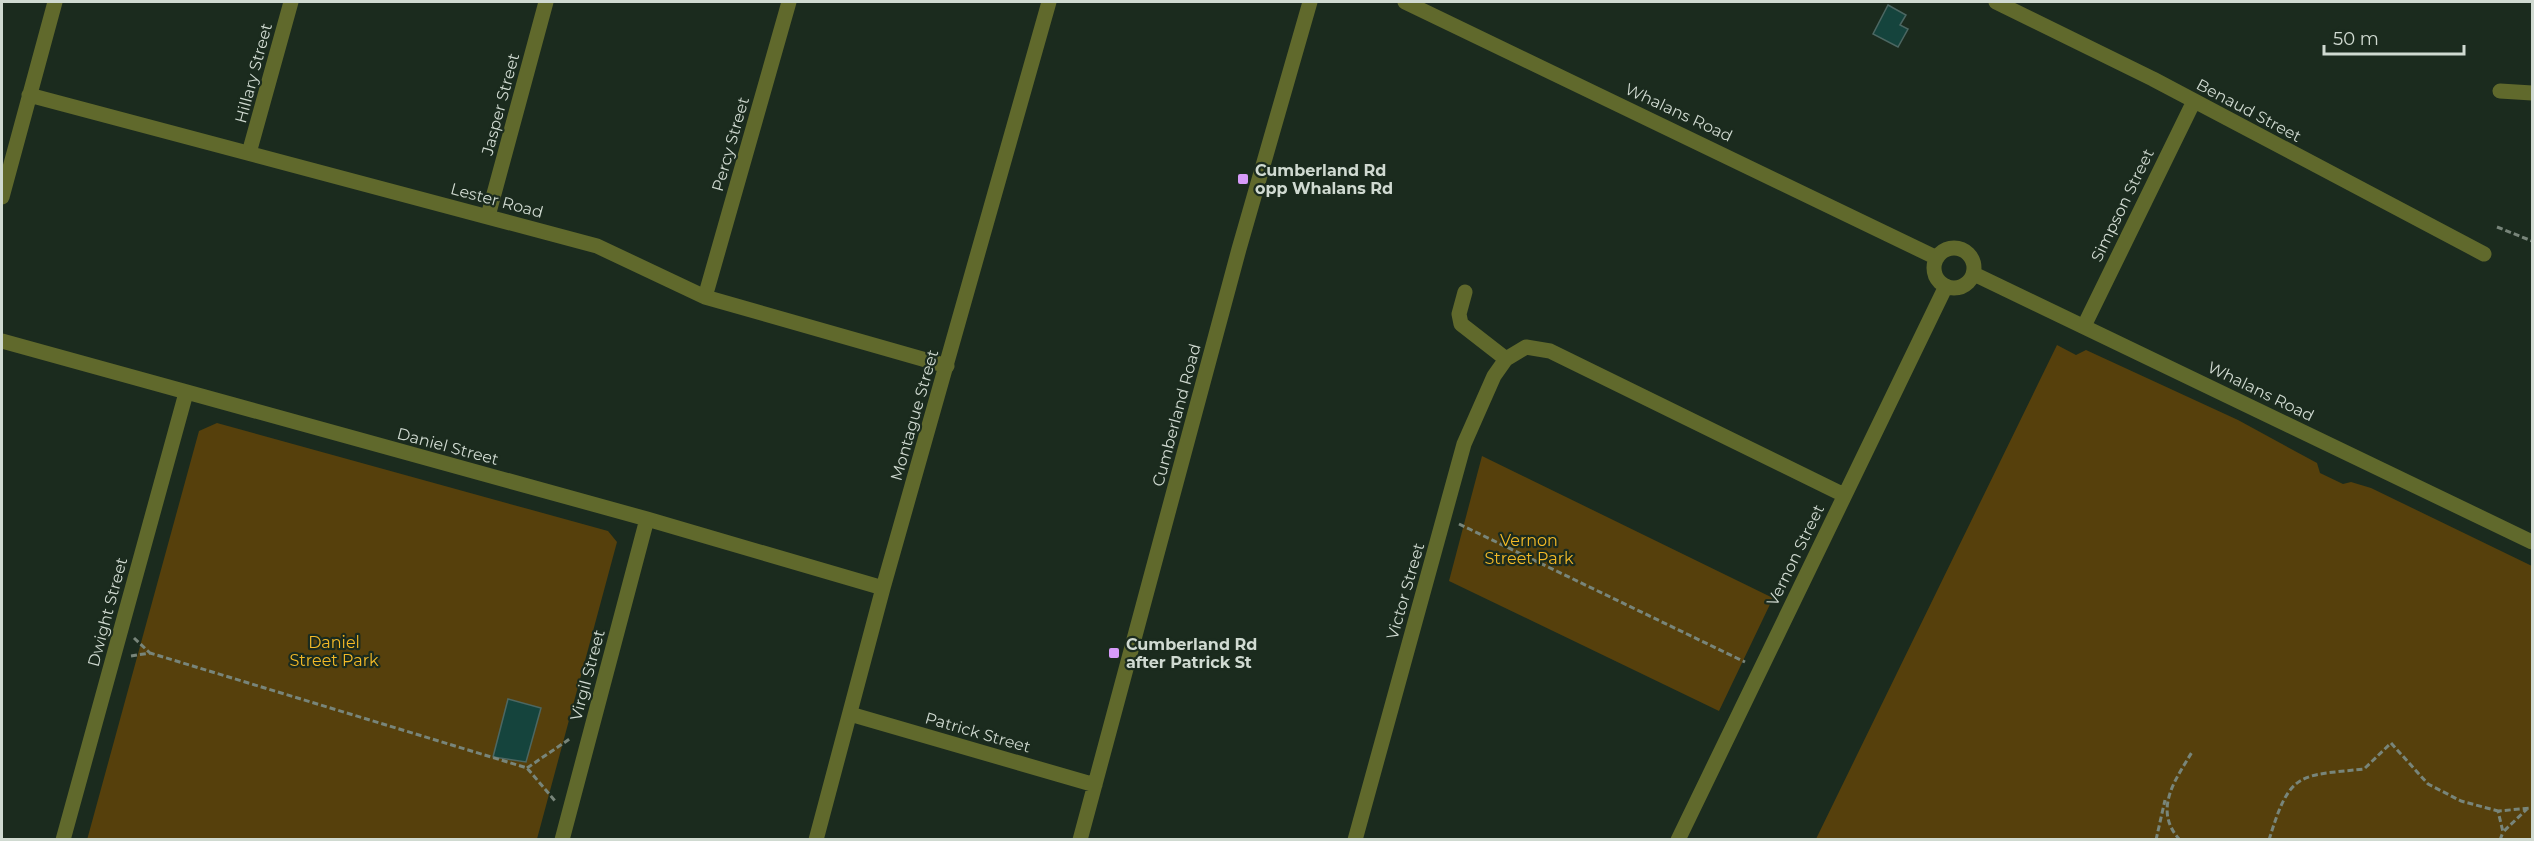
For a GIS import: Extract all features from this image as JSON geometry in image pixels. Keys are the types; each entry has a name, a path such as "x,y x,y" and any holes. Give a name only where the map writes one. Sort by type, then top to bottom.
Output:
{"street":[{"path":"2,197 55,2"},
{"name":"Hillary Street","path":"249,153 291,2"},
{"name":"Jasper Street","path":"488,216 546,2"},
{"name":"Percy Street","path":"705,297 789,2"},
{"name":"Montague Street","path":"816,840 883,588 1049,2"},
{"name":"Cumberland Road","path":"1080,840 1236,261 1310,2"},
{"name":"Whalans Road","path":"1405,2 1937,258"},
{"name":"Benaud Street","path":"1996,2 2194,101 2484,254"},
{"path":"2500,92 2532,93"},
{"name":"Lester Road","path":"29,95 601,248 705,297 947,366"},
{"name":"Simpson Street","path":"2084,326 2194,101"},
{"path":"1948,249 1961,249 1972,257 1974,274 1961,287 1946,286 1935,274 1937,258 1948,249"},
{"name":"Whalans Road","path":"1974,274 2532,542"},
{"name":"Vernon Street","path":"1677,840 1946,286"},
{"path":"1465,292 1459,314 1461,324 1506,358 1526,347 1550,351 1844,495"},
{"name":"Daniel Street","path":"2,341 647,519 883,588"},
{"name":"Victor Street","path":"1355,840 1464,444 1494,376 1506,358"},
{"name":"Dwight Street","path":"63,840 186,393"},
{"name":"Virgil Street","path":"562,840 647,519"},
{"name":"Patrick Street","path":"850,714 1095,784"}],"path":[{"path":"2497,227 2532,241"},
{"path":"1445,517 1760,670"},
{"path":"112,658 150,653 527,768 568,817"},
{"path":"527,768 592,724"},
{"path":"2269,840 2282,801 2302,779 2319,772 2364,769 2391,743 2428,784 2461,801 2498,811 2530,808"},
{"path":"2156,840 2167,796 2192,752"},
{"path":"2167,796 2166,813 2180,840"},
{"path":"2500,840 2503,832 2530,808"},
{"path":"2498,811 2503,832"}],"green space":[{"path":"2057,345 2076,355 2086,350 2238,420 2317,463 2320,473 2343,484 2351,482 2371,488 2532,566 2532,839 1816,839"},
{"name":"Daniel Street Park","path":"217,423 608,531 617,542 537,839 87,840 199,431"},
{"name":"Vernon Street Park","path":"1482,456 1773,598 1719,711 1449,581"}],"building":[{"path":"1888,5 1906,15 1900,25 1908,29 1898,47 1873,34"},
{"path":"508,699 541,708 526,762 493,757"}],"place":[{"name":"Cumberland Rd opp Whalans Rd","path":"1243,179"},
{"name":"Cumberland Rd after Patrick St","path":"1114,653"}]}
